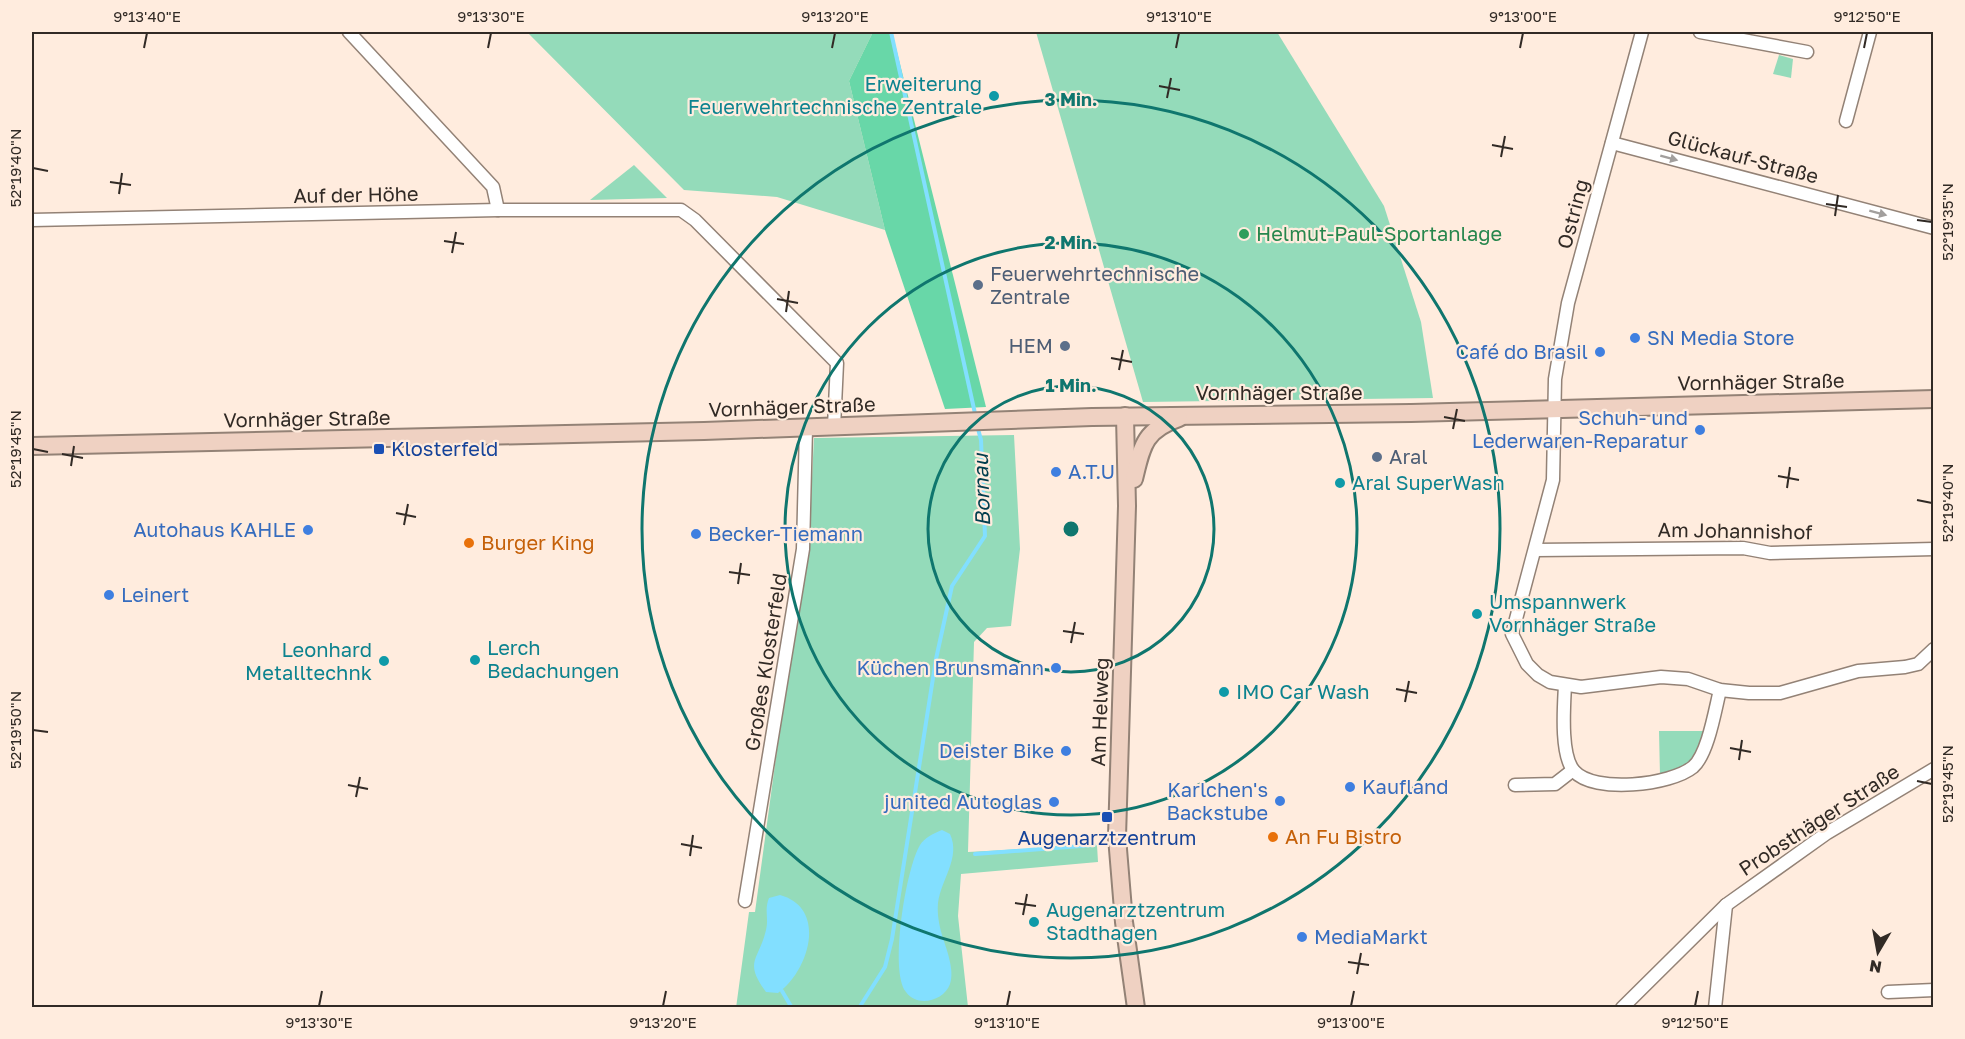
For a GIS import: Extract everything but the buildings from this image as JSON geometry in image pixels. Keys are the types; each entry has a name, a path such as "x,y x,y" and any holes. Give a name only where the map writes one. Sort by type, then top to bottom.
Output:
{"main road":[{"name":"Vornhäger Straße","path":"32,446 806,428 1125,416 1554,410 1934,399"},
{"path":"1127,506 1143,444 1164,423 1188,415"},
{"name":"Am Helweg","path":"1125,416 1127,506 1118,837 1124,922 1136,1008"}],"street":[{"path":"349,32 494,187 498,210"},
{"name":"Ostring","path":"1554,410 1555,379 1568,303 1642,32"},
{"path":"1700,32 1807,52"},
{"path":"1846,121 1870,32"},
{"name":"Glückauf-Straße","path":"1612,143 1934,228"},
{"name":"Auf der Höhe","path":"32,220 477,213 498,210 681,210 695,220 837,363 834,427"},
{"path":"1554,410 1553,480 1512,634 1527,664 1538,675 1550,682 1565,686 1581,687 1660,677 1688,679 1720,690 1780,693 1858,671 1918,664 1934,649"},
{"name":"Großes Klosterfeld","path":"745,900 803,549 806,428"},
{"name":"Am Johannishof","path":"1535,550 1743,548 1770,553 1934,549"},
{"path":"1565,686 1563,709 1567,752 1574,770 1582,777 1602,783 1627,784 1673,778 1693,767 1700,758 1720,690"},
{"name":"Probsthäger Straße","path":"1622,1008 1726,905 1810,844 1934,769"},
{"path":"1515,785 1555,784 1574,770"},
{"path":"1715,1008 1726,905"},
{"path":"1888,992 1934,990"}],"green space":[{"path":"873,32 849,81 885,230 777,197 684,190 528,33"},
{"path":"873,32 892,32 986,407 945,409 885,230 849,81"},
{"name":"Helmut-Paul-Sportanlage","path":"1036,32 1277,32 1384,206 1421,322 1433,398 1143,402"},
{"path":"1779,55 1793,59 1791,78 1773,74"},
{"path":"634,165 667,198 590,200"},
{"path":"1014,435 1020,549 1011,626 987,628 974,642 968,852 1097,845 1098,862 961,874 958,916 968,1007 736,1008 749,912 755,912 787,676 809,539 814,438"},
{"path":"1659,731 1704,731 1690,761 1660,776"}],"water":[{"path":"942,830 950,834 953,843 952,860 938,907 940,927 951,966 951,978 947,990 942,995 923,1001 911,997 901,981 899,942 901,919 910,875 920,845 927,838"},
{"path":"780,895 795,902 804,913 809,926 809,941 798,970 778,993 766,992 759,982 754,967 766,930 769,898"}],"waterway":[{"name":"Bornau","path":"891,32 976,418"},
{"name":"Bornau","path":"859,1008 885,967 892,939 936,659 952,586 985,536 981,440 977,425"},
{"path":"975,854 1094,845"},
{"path":"782,991 792,1008"}],"place":[{"name":"Erweiterung Feuerwehrtechnische Zentrale","path":"994,96"},
{"name":"Helmut-Paul-Sportanlage","path":"1244,234"},
{"name":"Feuerwehrtechnische Zentrale","path":"978,285"},
{"name":"SN Media Store","path":"1635,338"},
{"name":"HEM","path":"1065,346"},
{"name":"Café do Brasil","path":"1600,352"},
{"name":"Schuh- und Lederwaren-Reparatur","path":"1700,430"},
{"name":"Klosterfeld","path":"379,449"},
{"name":"Aral","path":"1377,457"},
{"name":"A.T.U","path":"1056,472"},
{"name":"Aral SuperWash","path":"1340,483"},
{"name":"Autohaus KAHLE","path":"308,530"},
{"name":"Becker-Tiemann","path":"696,534"},
{"name":"Burger King","path":"469,543"},
{"name":"Leinert","path":"109,595"},
{"name":"Umspannwerk Vornhäger Straße","path":"1477,614"},
{"name":"Lerch Bedachungen","path":"475,660"},
{"name":"Leonhard Metalltechnk","path":"384,661"},
{"name":"Küchen Brunsmann","path":"1056,668"},
{"name":"IMO Car Wash","path":"1224,692"},
{"name":"Deister Bike","path":"1066,751"},
{"name":"Kaufland","path":"1350,787"},
{"name":"Karlchen's Backstube","path":"1280,801"},
{"name":"junited Autoglas","path":"1054,802"},
{"name":"Augenarztzentrum","path":"1107,817"},
{"name":"An Fu Bistro","path":"1273,837"},
{"name":"Augenarztzentrum Stadthagen","path":"1034,922"},
{"name":"MediaMarkt","path":"1302,937"}]}
